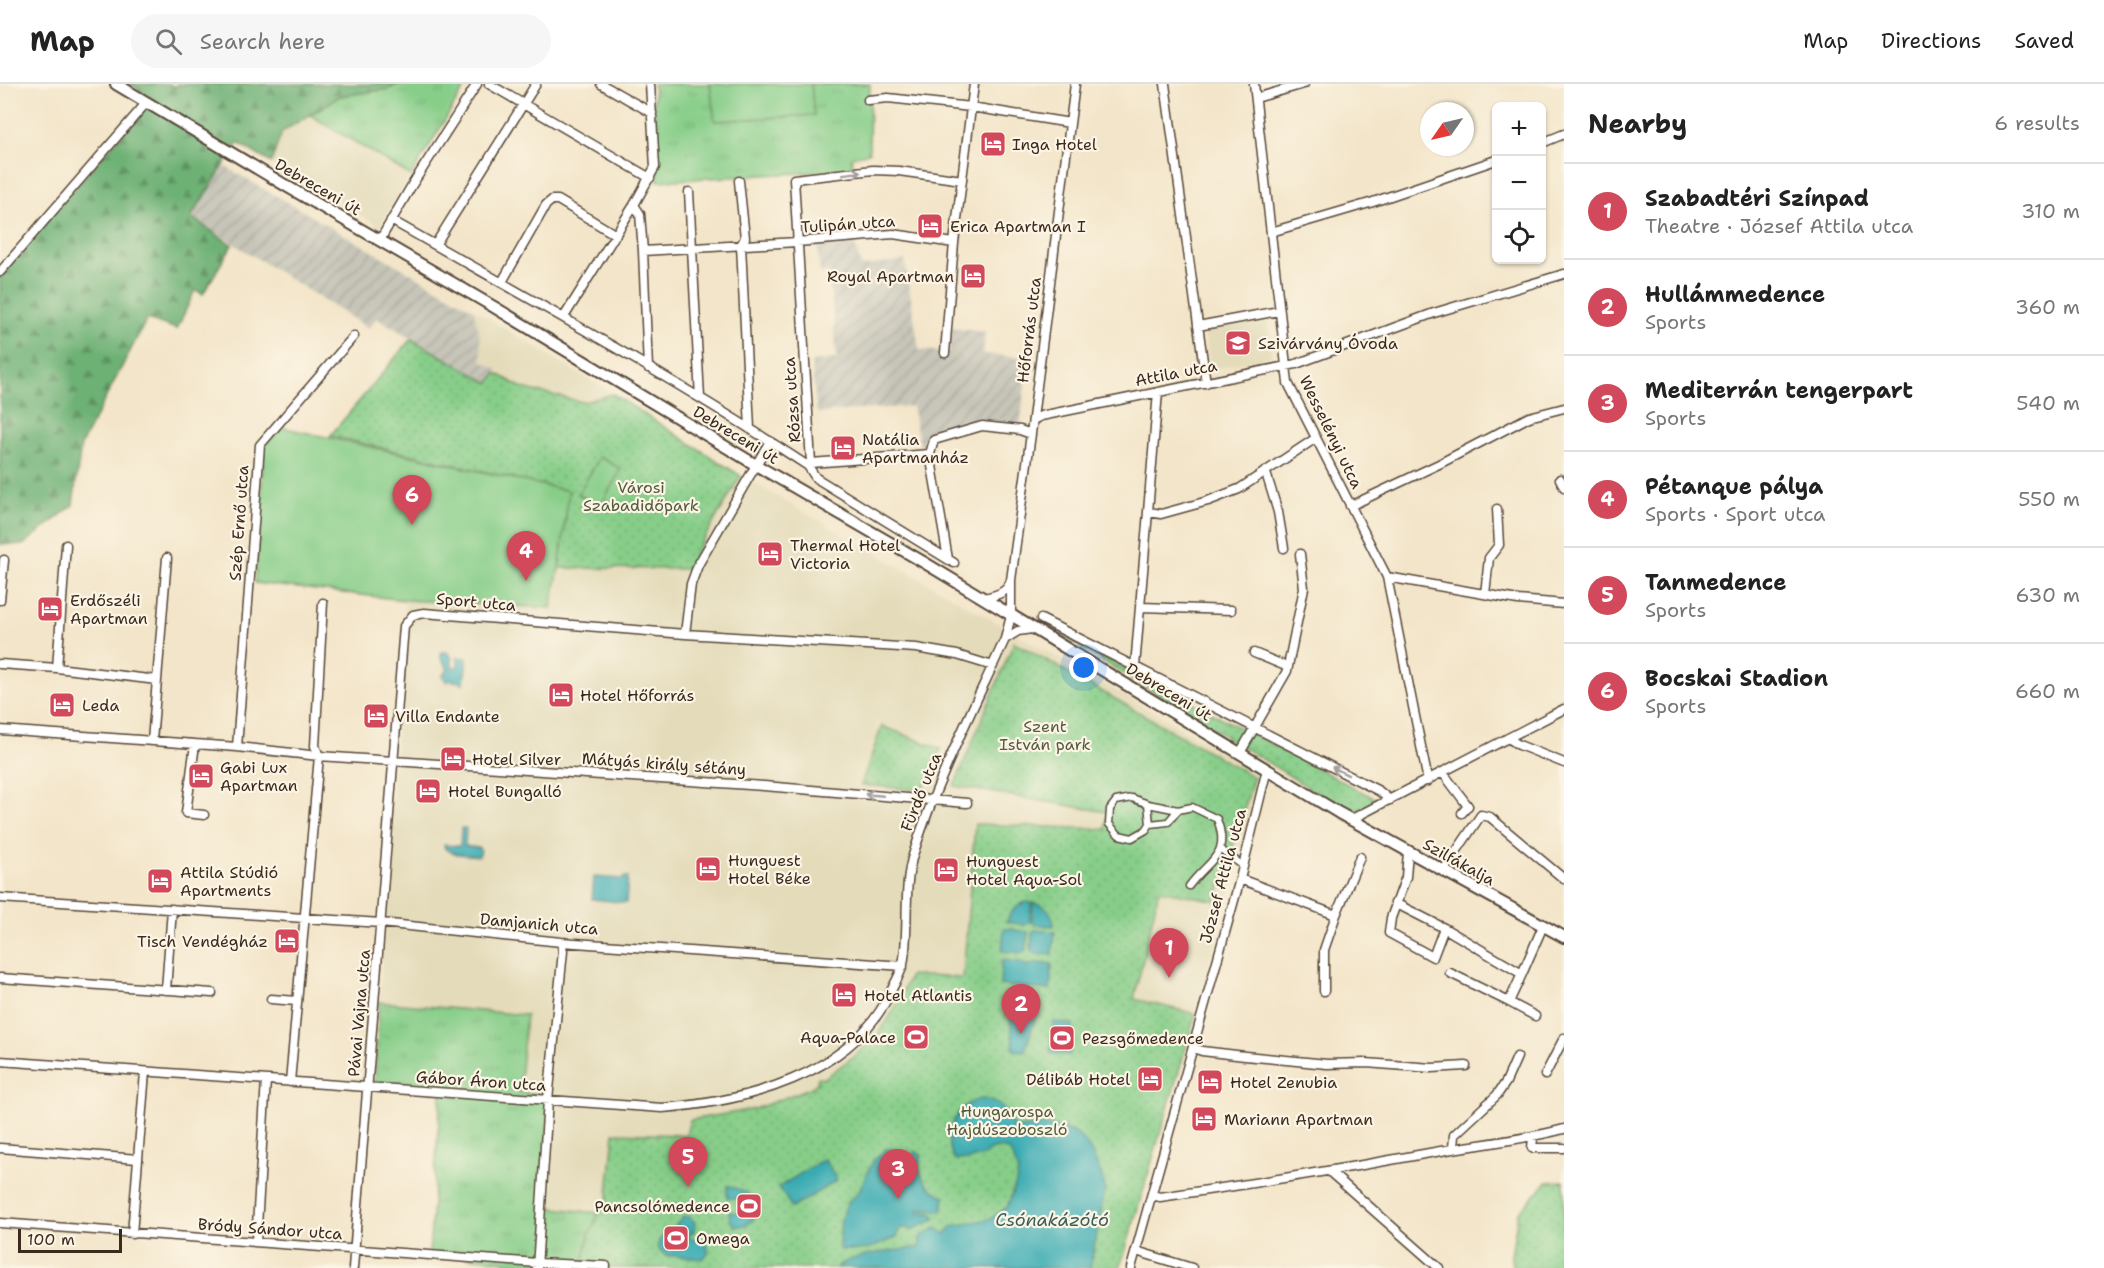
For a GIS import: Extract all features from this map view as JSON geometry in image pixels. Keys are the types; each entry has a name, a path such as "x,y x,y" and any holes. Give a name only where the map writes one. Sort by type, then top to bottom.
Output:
{"street":[{"name":"Debreceni út","path":"116,84 983,598 1339,813"},
{"path":"380,240 412,184 477,84"},
{"path":"489,84 650,178"},
{"path":"435,245 536,84"},
{"path":"601,84 652,113"},
{"path":"564,317 616,235 655,167 650,84"},
{"path":"945,354 954,243 974,84"},
{"name":"Hőforrás utca","path":"1011,616 1011,580 1075,84"},
{"path":"1165,84 1206,383"},
{"name":"Wesselényi utca","path":"1254,84 1288,382 1387,577 1428,781"},
{"path":"1256,98 1304,84"},
{"path":"868,100 888,99 971,107 1070,123"},
{"path":"0,272 147,102"},
{"path":"1546,142 1564,135"},
{"path":"1271,232 1373,202 1492,162"},
{"name":"Rózsa utca","path":"810,465 794,179 882,170 962,180"},
{"path":"739,181 745,238 741,245 750,429"},
{"path":"689,192 700,398"},
{"path":"502,282 546,205 552,200 558,200 616,235"},
{"path":"634,205 639,214 643,251 648,368"},
{"name":"Rózsa utca","path":"391,220 564,317 810,465"},
{"name":"Tulipán utca","path":"643,251 893,234 954,243"},
{"name":"Attila utca","path":"1033,420 1041,416 1285,366 1434,313 1564,274"},
{"path":"1198,326 1279,311"},
{"name":"Szép Ernő utca","path":"237,747 260,445 354,336"},
{"path":"1136,667 1158,392"},
{"path":"1350,506 1439,464 1529,417 1564,408"},
{"path":"930,454 810,465 816,478 951,561 930,454 934,440 982,426 1020,430 1031,434"},
{"path":"1149,512 1161,514 1208,501 1239,489 1316,438"},
{"path":"685,634 691,584 698,565 770,441"},
{"path":"1266,473 1278,512 1284,548"},
{"path":"1485,594 1490,558 1498,545 1497,509"},
{"path":"57,668 66,545"},
{"path":"1240,753 1288,667 1304,588 1300,554"},
{"path":"152,741 167,558"},
{"path":"0,600 4,560"},
{"path":"1387,577 1518,600 1564,604"},
{"path":"983,598 1003,592 1010,585 1011,580"},
{"path":"290,1082 319,756 315,746 323,603"},
{"path":"1141,607 1231,610"},
{"name":"Sport utca","path":"392,761 404,626 412,615 424,613 685,634 915,648 957,655 993,666"},
{"name":"Fürdő utca","path":"903,966 911,862 933,800 1005,639 1011,616"},
{"path":"1041,619 1379,791 1390,800"},
{"path":"1005,639 1018,631 1032,628"},
{"path":"1254,653 1288,667"},
{"path":"0,664 57,668 156,680"},
{"path":"1350,820 1564,709"},
{"name":"Mátyás király sétány","path":"0,730 237,747 319,756 933,800"},
{"path":"1508,738 1519,745 1564,763"},
{"path":"195,744 186,813 204,815"},
{"name":"Pávai Vajna utca","path":"353,1268 392,761"},
{"name":"József Attila utca","path":"1131,1268 1240,879 1267,769"},
{"path":"1443,773 1468,806 1462,813"},
{"path":"1148,804 1150,824 1146,830 1132,838 1119,835 1109,824 1110,809 1116,801 1132,798 1178,810 1192,807 1217,819 1223,835 1221,850 1189,886"},
{"path":"933,800 967,803"},
{"path":"1150,824 1168,822 1178,810"},
{"name":"Szilfákalja","path":"1339,813 1564,937"},
{"path":"1443,871 1481,815 1490,818 1564,879"},
{"path":"1221,850 1242,865"},
{"path":"1408,852 1406,877 1390,918 1389,933 1433,957 1444,928"},
{"path":"1324,991 1324,950 1360,858"},
{"path":"1240,879 1336,915"},
{"name":"Damjanich utca","path":"0,898 381,923 561,942 903,966"},
{"path":"1395,903 1444,928 1522,974"},
{"path":"166,990 172,909"},
{"path":"1509,1002 1543,926"},
{"path":"537,1266 548,1100 563,951 561,942"},
{"name":"Gábor Áron utca","path":"0,1061 662,1108 698,1105 749,1095 795,1078 837,1054 860,1036 882,1010 903,966"},
{"path":"1450,974 1535,1016"},
{"path":"0,978 212,993"},
{"path":"271,999 297,1001"},
{"path":"1545,1075 1564,1038"},
{"path":"1192,1047 1202,1051 1327,1064 1432,1068 1466,1066"},
{"path":"1453,1149 1454,1135 1497,1095 1506,1082 1517,1057"},
{"path":"132,1234 145,1072"},
{"path":"255,1242 266,1080"},
{"path":"1152,1195 1160,1197 1330,1172 1453,1149 1533,1138 1564,1129"},
{"path":"1533,1138 1532,1148 1564,1148"},
{"path":"0,1148 138,1158"},
{"path":"1330,1172 1426,1264 1438,1268"},
{"name":"Bródy Sándor utca","path":"0,1223 537,1266 606,1266"},
{"path":"1136,1251 1192,1268"}],"shaded area":[{"path":"310,115 411,176 380,226 271,163 282,132"},
{"path":"224,166 473,309 480,336 482,361 498,370 489,383 377,318 368,328 191,217"},
{"path":"854,241 861,267 905,260 919,350 949,352 951,328 985,332 983,354 1028,358 1020,428 984,423 933,436 921,450 912,406 817,413 811,362 837,359 829,272 820,273 817,244"},
{"path":"473,309 613,394 583,402 522,388 496,373 497,370 482,361 480,336"},
{"name":"Szivárvány Óvoda","path":"1267,317 1272,357 1210,369 1204,329"},
{"path":"741,476 1261,774 1196,1014 1134,999 1159,889 1106,830 975,824 963,978 910,975 887,1022 875,1036 853,1057 810,1088 755,1109 690,1120 687,1135 614,1133 607,1204 599,1213 541,1208 550,1095 519,1092 526,1015 379,1002 405,600 551,608 559,568 688,569 686,567"}],"green space":[{"path":"129,84 170,84 175,87 177,84 398,84 389,89 340,96 282,132 271,163 238,143 191,217 232,245 203,294 195,290 177,329 147,319 81,445 73,505 23,545 0,544 0,273 153,99"},
{"path":"398,84 467,84 411,176 310,115 340,96 389,89"},
{"path":"653,84 710,84 715,121 813,115 811,84 870,84 869,153 851,157 854,170 658,181"},
{"path":"710,84 811,84 814,115 715,121"},
{"name":"Városi Szabadidőpark","path":"411,339 489,383 496,373 522,388 583,402 613,394 741,476 687,567 690,569 559,568 569,491 330,436"},
{"path":"281,427 569,491 559,568 551,608 405,600 255,583 264,447"},
{"path":"600,457 621,469 600,507 578,494"},
{"path":"1053,630 1378,800 1351,814"},
{"name":"Hungarospa Hajdúszoboszló","path":"1014,642 1254,777 1216,901 1159,890 1134,999 1196,1014 1120,1268 582,1268 589,1236 599,1213 607,1204 614,1133 686,1135 690,1120 755,1109 810,1088 817,1083 818,1077 825,1078 874,1038 894,1010 910,975 963,978 975,824 1106,829 1107,812 954,786"},
{"path":"882,726 941,749 922,790 861,785"},
{"path":"379,1002 526,1015 519,1092 550,1095 541,1207 599,1213 589,1236 582,1268 505,1268 506,1261 429,1254 441,1093 375,1084"},
{"path":"1564,1181 1564,1268 1512,1268 1511,1256 1518,1213 1547,1182"}],"water":[{"path":"441,652 447,652 452,658 452,667 458,667 458,657 467,658 464,683 450,680 447,682 442,676 447,671 447,667 441,659"},
{"path":"461,828 466,828 465,846 479,848 481,851 479,856 457,854 445,849 444,845 460,846"},
{"path":"594,877 624,879 628,877 626,903 592,899"},
{"path":"1027,902 1031,903 1030,922 1025,925 1007,922 1014,909"},
{"path":"1033,903 1042,905 1048,910 1054,926 1036,925 1032,922"},
{"path":"1004,928 1028,932 1026,950 1022,953 1002,951"},
{"path":"1035,930 1055,932 1052,955 1035,954 1031,950 1032,933"},
{"path":"1002,960 1021,962 1027,966 1034,963 1052,964 1050,990 1000,985"},
{"path":"1007,998 1039,999 1039,1015 1035,1019 1025,1051 1014,1050 1010,1018 1007,1014"},
{"name":"Pezsgőmedence","path":"1053,1022 1073,1024 1070,1055 1050,1053"},
{"name":"Csónakázótó","path":"981,1099 1002,1107 1009,1116 1013,1128 1041,1125 1060,1128 1078,1135 1087,1145 1099,1169 1105,1190 1090,1268 837,1268 843,1263 864,1256 920,1247 920,1237 936,1228 945,1234 952,1226 990,1219 1007,1207 1018,1172 1009,1151 1001,1148 992,1149 982,1156 966,1160 954,1159 949,1146 950,1129 957,1116 968,1105"},
{"path":"887,1149 893,1149 892,1152 911,1161 915,1151 922,1155 919,1168 924,1180 933,1190 945,1196 942,1211 919,1208 918,1212 931,1213 936,1217 935,1219 910,1231 908,1228 902,1228 897,1233 898,1236 870,1248 839,1249 841,1219 848,1202 858,1193 874,1159"},
{"path":"824,1159 837,1180 792,1208 779,1187"},
{"name":"Pancsolómedence","path":"727,1186 744,1192 754,1200 757,1211 747,1224 735,1226 730,1220 729,1212 740,1213 743,1207 738,1199 727,1198"},
{"name":"Omega","path":"683,1217 690,1217 695,1223 694,1231 687,1237 702,1240 707,1245 708,1253 702,1259 665,1255 658,1249 659,1240 664,1235 682,1237 676,1225"}],"place":[{"name":"Inga Hotel","path":"993,144"},
{"name":"Erica Apartman I","path":"930,226"},
{"name":"Royal Apartman","path":"973,276"},
{"name":"Szivárvány Óvoda","path":"1238,343"},
{"name":"Natália Apartmanház","path":"843,448"},
{"name":"Bocskai Stadion","path":"412,525"},
{"name":"Thermal Hotel Victoria","path":"770,554"},
{"name":"Pétanque pálya","path":"526,581"},
{"name":"Erdőszéli Apartman","path":"50,609"},
{"name":"Hotel Hőforrás","path":"561,695"},
{"name":"Leda","path":"62,705"},
{"name":"Villa Endante","path":"376,716"},
{"name":"Hotel Silver","path":"453,759"},
{"name":"Gabi Lux Apartman","path":"201,776"},
{"name":"Hotel Bungalló","path":"428,791"},
{"name":"Hunguest Hotel Béke","path":"708,869"},
{"name":"Hunguest Hotel Aqua-Sol","path":"946,870"},
{"name":"Attila Stúdió Apartments","path":"160,881"},
{"name":"Tisch Vendégház","path":"287,941"},
{"name":"Szabadtéri Színpad","path":"1169,978"},
{"name":"Hotel Atlantis","path":"844,995"},
{"name":"Hullámmedence","path":"1021,1034"},
{"name":"Aqua-Palace","path":"916,1037"},
{"name":"Pezsgőmedence","path":"1062,1038"},
{"name":"Délibáb Hotel","path":"1150,1079"},
{"name":"Hotel Zenubia","path":"1210,1082"},
{"name":"Mariann Apartman","path":"1204,1119"},
{"name":"Tanmedence","path":"688,1187"},
{"name":"Mediterrán tengerpart","path":"898,1199"},
{"name":"Pancsolómedence","path":"749,1206"},
{"name":"Omega","path":"676,1238"}],"park label":[{"name":"Szent István park","path":"1045,735"}]}
